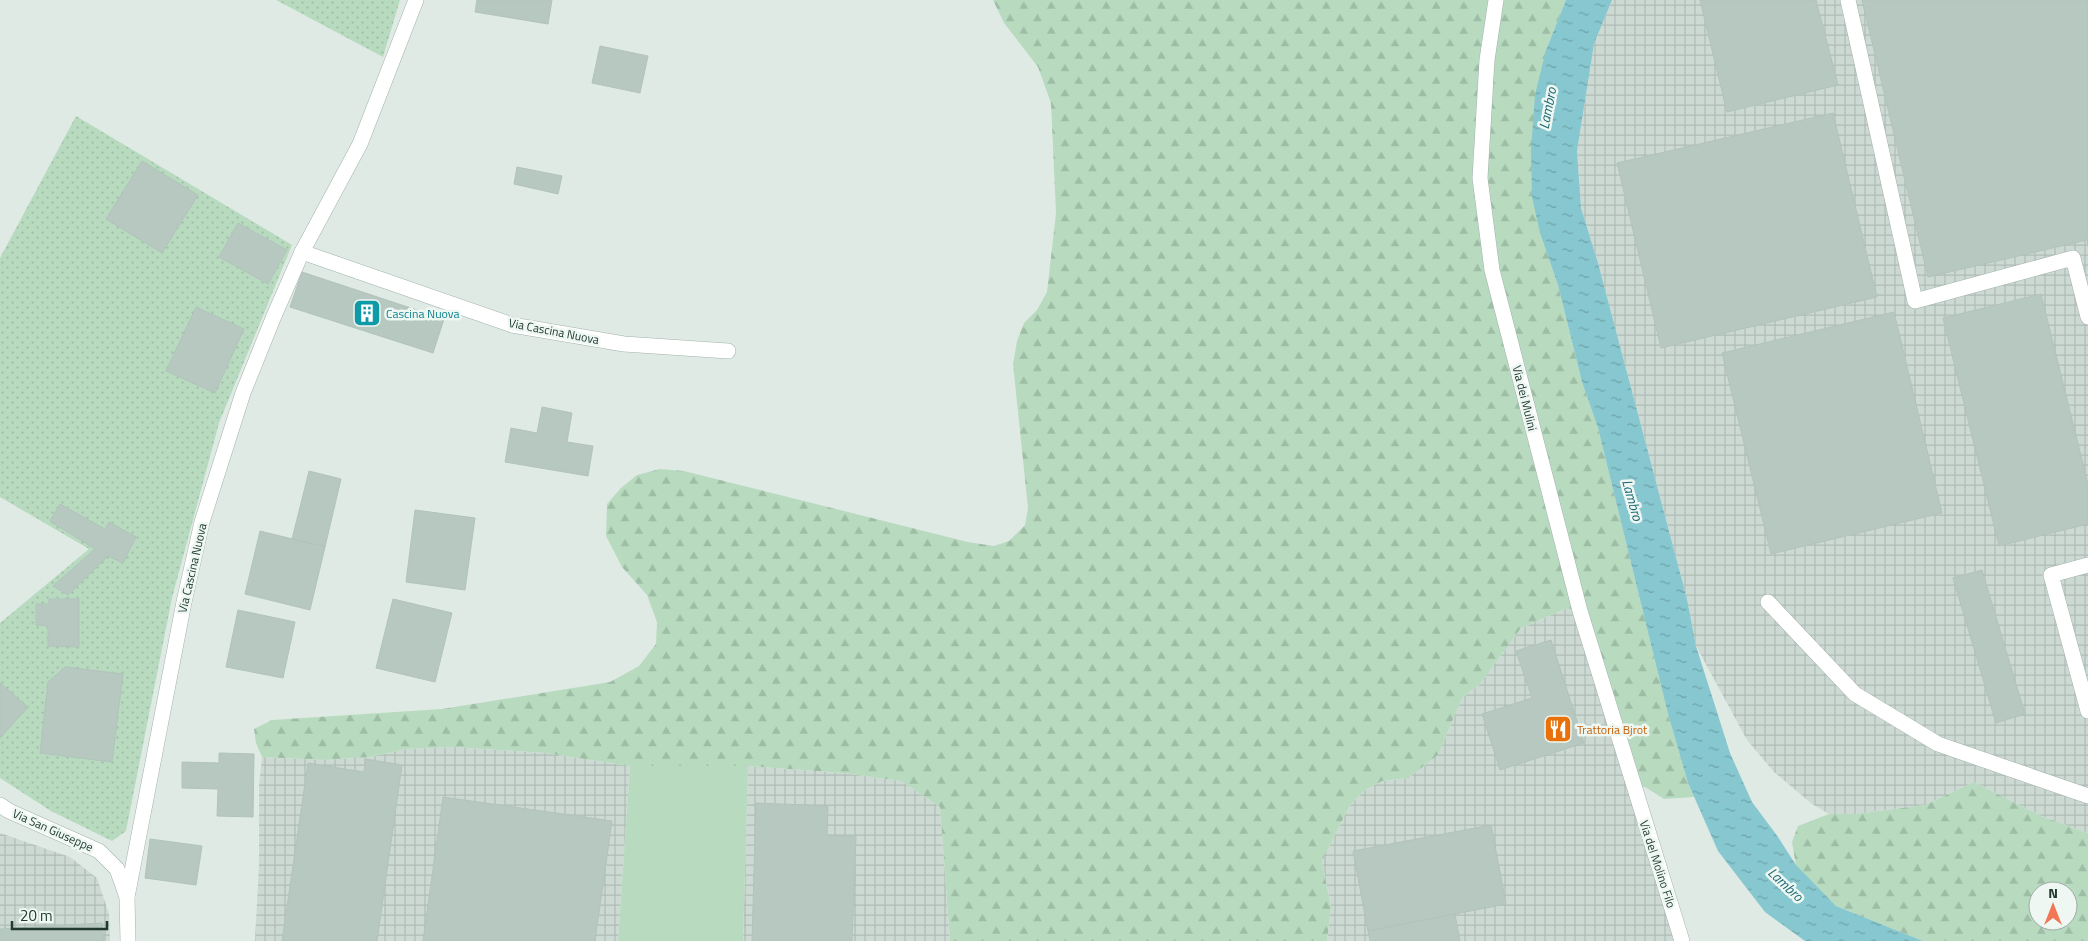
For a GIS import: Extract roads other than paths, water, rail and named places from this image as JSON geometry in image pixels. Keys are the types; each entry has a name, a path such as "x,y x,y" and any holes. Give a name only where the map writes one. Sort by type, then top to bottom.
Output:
{"street":[{"name":"Via Cascina Nuova","path":"127,897 180,622 202,522 243,393 302,252 360,144 416,0"},
{"name":"Via dei Mulini","path":"1496,0 1487,60 1480,178 1492,270 1580,611 1634,787"},
{"path":"1848,0 1915,301 2072,258 2088,317"},
{"name":"Via Cascina Nuova","path":"302,252 512,325 624,344 728,351"},
{"path":"2088,565 2051,575 2088,711"},
{"path":"1768,602 1855,694 1938,744 2088,796"},
{"name":"Via del Molino Filo","path":"1634,787 1670,896 1682,941"},
{"name":"Via San Giuseppe","path":"0,804 99,851 117,869 127,897 128,941"}],"water":[{"name":"Lambro","path":"1566,0 1612,0 1594,44 1577,151 1581,208 1598,263 1687,599 1696,646 1730,753 1752,802 1796,865 1836,906 1923,941 1805,941 1765,912 1718,851 1688,783 1668,714 1598,428 1582,382 1558,285 1540,233 1532,197 1531,150 1535,95 1546,50"}],"place":[{"name":"Cascina Nuova","path":"367,313"},
{"name":"Trattoria Bjrot","path":"1558,729"}]}
